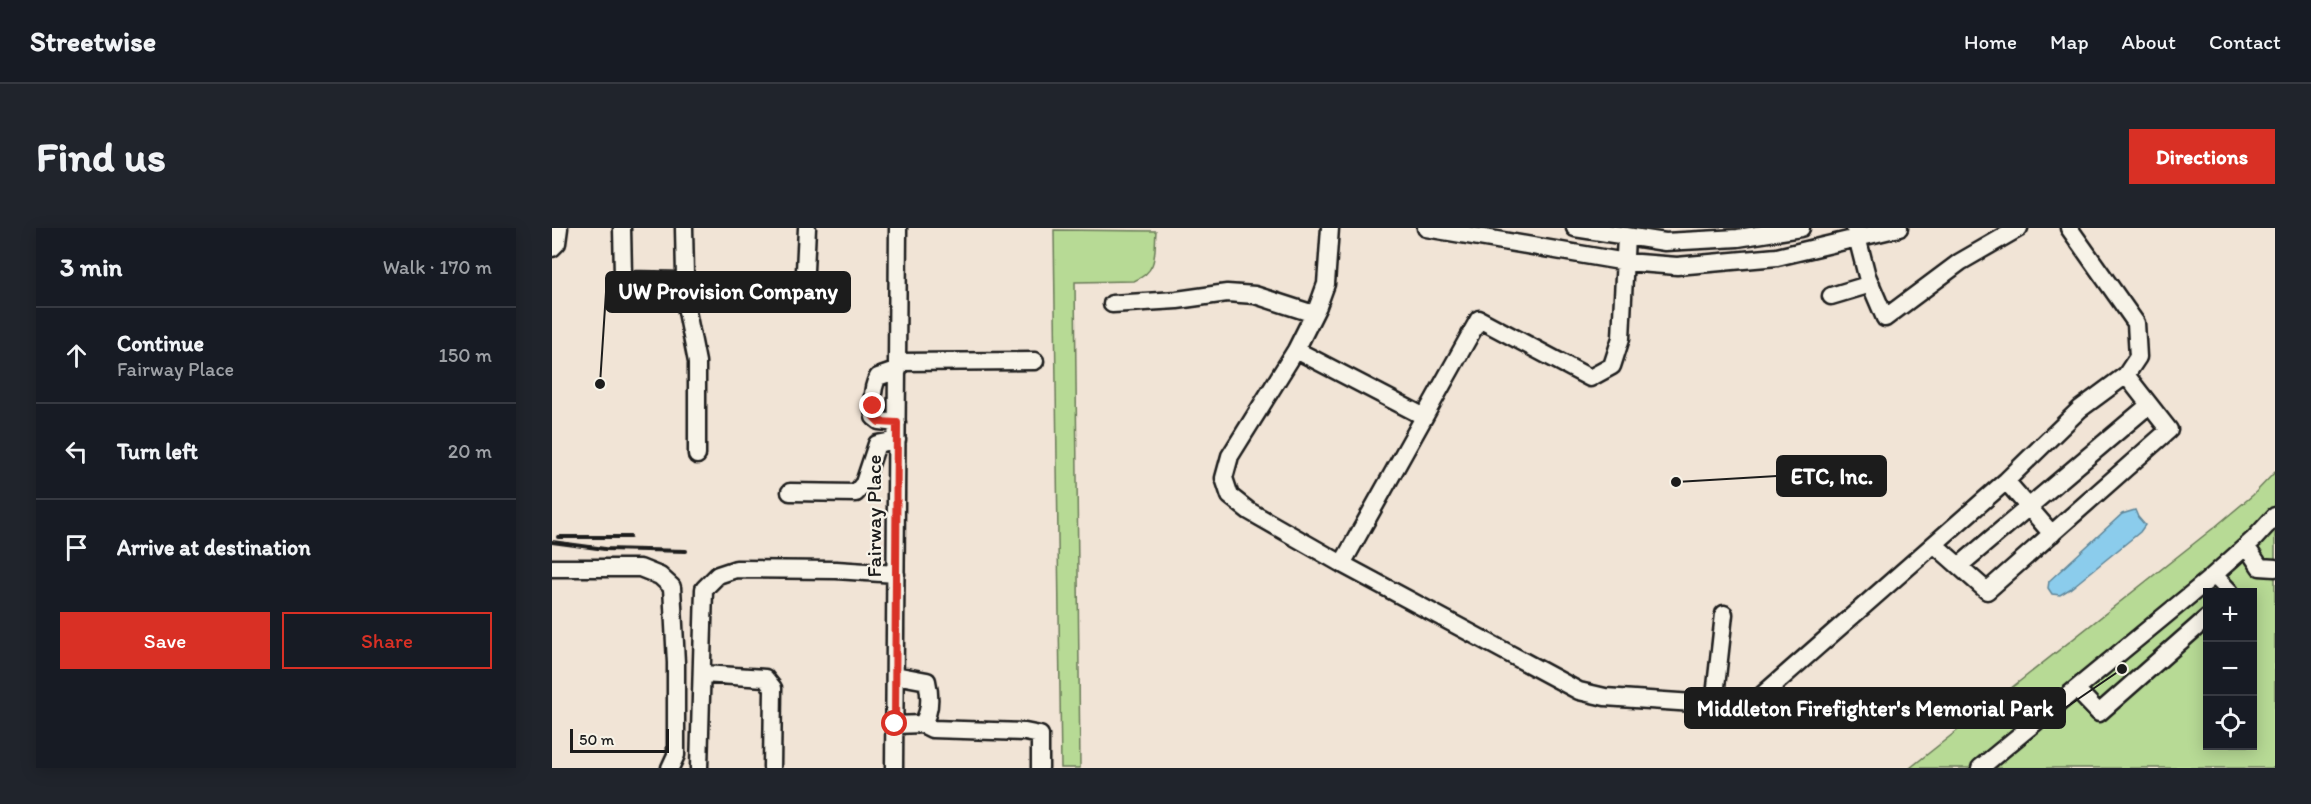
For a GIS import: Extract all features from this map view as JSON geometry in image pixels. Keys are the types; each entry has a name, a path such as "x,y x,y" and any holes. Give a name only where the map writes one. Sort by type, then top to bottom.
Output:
{"street":[{"path":"552,248 557,243 559,228"},
{"path":"622,228 623,275 628,280 681,281"},
{"path":"684,228 685,275 681,281 697,362 697,455"},
{"path":"804,292 807,228"},
{"name":"Fairway Place","path":"894,768 898,228"},
{"path":"1330,228 1326,284 1296,350 1230,456 1224,478 1230,496 1249,511 1342,564 1579,691 1605,698 1738,706 1760,698 2006,481 2080,409 2126,375 2138,357 2136,323 2069,228"},
{"path":"1426,228 1626,262 1677,266 1777,257 1856,233 1899,228"},
{"path":"1575,228 1676,241 1738,238 1801,228"},
{"path":"1856,233 1861,257 1885,318 1960,262 2019,228"},
{"path":"1342,564 1479,319 1590,378 1612,366 1620,338 1626,236"},
{"path":"1830,296 1871,284"},
{"path":"1112,304 1177,300 1227,293 1255,295 1314,314"},
{"path":"1296,350 1423,416"},
{"path":"790,492 856,493 864,483 877,444 897,432 874,417 873,406 874,384 878,377 898,366 1035,361"},
{"path":"1934,544 1987,591 2052,534 2169,430 2126,375"},
{"path":"1959,566 2149,405"},
{"path":"2006,481 2052,534"},
{"path":"1980,768 2214,574 2275,516"},
{"path":"2246,546 2260,567 2275,568"},
{"path":"552,568 640,568 660,576 672,587 676,663 676,755 670,768"},
{"path":"699,768 704,590 718,575 736,569 836,570 896,574"},
{"path":"2214,574 2226,588"},
{"path":"1714,705 1724,614"},
{"path":"2076,689 2099,713 2203,621"},
{"path":"703,674 765,678 773,688 772,768"},
{"path":"895,675 927,681 928,717 922,724"},
{"path":"895,724 922,724 932,729 1025,732 1040,735 1040,768"}],"green space":[{"path":"1054,230 1156,231 1154,260 1148,272 1142,277 1134,281 1075,282 1080,768 1061,768"},
{"path":"2275,472 2275,768 1910,768 2253,495"}],"water":[{"path":"2135,510 2145,525 2140,532 2070,589 2060,595 2052,594 2048,588 2049,581 2122,514"}],"railway":[{"path":"558,537 630,537"},
{"path":"552,542 605,549 686,551"}],"place":[{"name":"UW Provision Company","path":"600,384"},
{"name":"ETC, Inc.","path":"1676,482"},
{"name":"Middleton Firefighter's Memorial Park","path":"2122,669"}],"route":[{"path":"873,406 874,417 879,422 897,423 895,724"}]}
